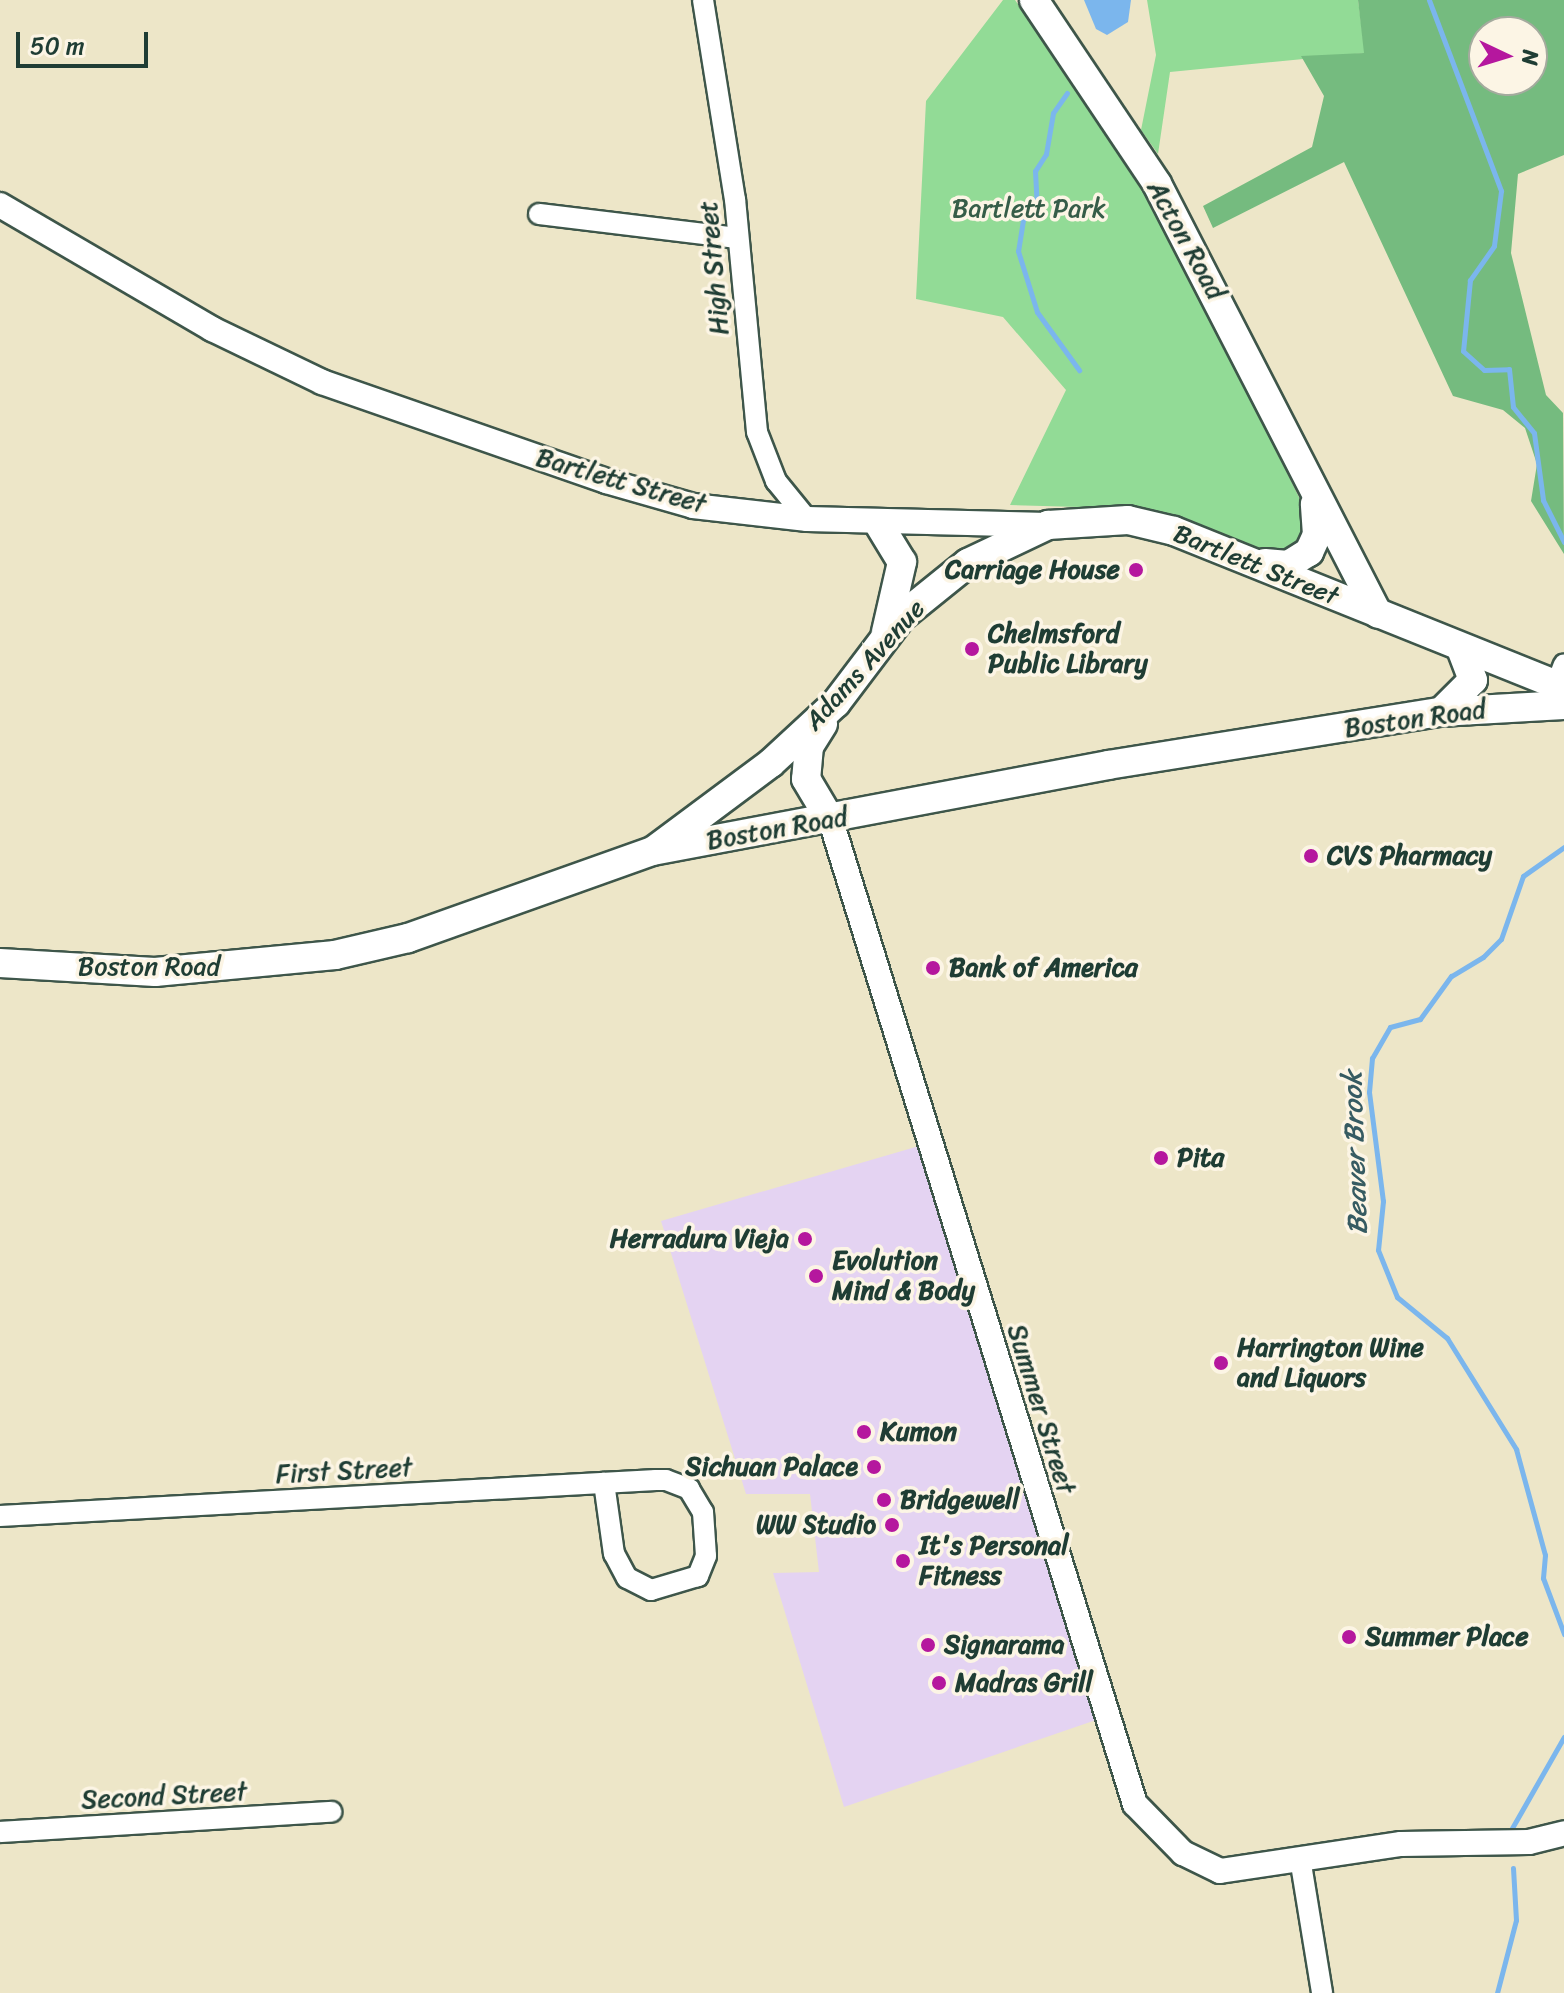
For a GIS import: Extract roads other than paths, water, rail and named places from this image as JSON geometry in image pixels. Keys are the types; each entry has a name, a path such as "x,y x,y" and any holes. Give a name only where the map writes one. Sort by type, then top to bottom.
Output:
{"main road":[{"name":"Acton Road","path":"1034,0 1157,184 1314,495 1378,614"},
{"name":"Acton Road","path":"1257,563 1288,565 1309,552 1318,527 1314,495"},
{"name":"Bartlett Street","path":"1048,525 1128,520 1257,563 1462,651 1562,685"},
{"name":"Adams Avenue","path":"653,851 771,763 836,703 885,636 968,563 1048,525"},
{"path":"880,526 902,562 885,636"},
{"path":"1440,712 1473,680 1462,651"},
{"name":"Boston Road","path":"0,963 155,972 335,955 408,938 653,851 831,821 889,805 1440,712 1562,685"},
{"path":"831,821 806,779 809,746 836,703"},
{"path":"806,779 844,804 889,805"}],"street":[{"name":"High Street","path":"703,0 738,238 757,432 776,481 807,519"},
{"name":"Bartlett Street","path":"0,205 212,329 322,382 693,506 880,526 1048,525"},
{"path":"539,214 738,238"},
{"name":"Summer Street","path":"831,821 1135,1804 1183,1853 1220,1871 1401,1844 1529,1842 1564,1833"},
{"name":"First Street","path":"0,1516 604,1483 666,1480 689,1489 703,1512 703,1569 679,1586 651,1590 619,1569 604,1483"},
{"name":"Second Street","path":"0,1832 331,1812"},
{"path":"1300,1858 1322,1993"}],"water":[{"path":"1084,0 1131,0 1128,22 1107,35 1096,29"}],"waterway":[{"name":"Beaver Brook","path":"1429,0 1501,191 1494,246 1470,280 1463,351 1484,370 1509,369 1513,407 1534,433 1543,500 1564,542"},
{"path":"1067,93 1053,113 1046,154 1035,171 1037,204 1023,220 1018,251 1037,312 1079,370"},
{"name":"Beaver Brook","path":"1564,847 1523,876 1501,939 1483,957 1451,976 1420,1019 1390,1027 1372,1058 1369,1092 1383,1201 1378,1250 1397,1297 1447,1338 1516,1449 1545,1555 1543,1578 1564,1634"},
{"name":"Beaver Brook","path":"1512,1828 1564,1737"},
{"name":"Beaver Brook","path":"1497,1993 1516,1920 1513,1868"}],"place":[{"name":"Carriage House","path":"1136,570"},
{"name":"Chelmsford Public Library","path":"972,649"},
{"name":"CVS Pharmacy","path":"1311,856"},
{"name":"Bank of America","path":"933,968"},
{"name":"Pita","path":"1161,1158"},
{"name":"Herradura Vieja","path":"805,1239"},
{"name":"Evolution Mind & Body","path":"816,1276"},
{"name":"Harrington Wine and Liquors","path":"1221,1363"},
{"name":"Kumon","path":"864,1432"},
{"name":"Sichuan Palace","path":"874,1467"},
{"name":"Bridgewell","path":"884,1500"},
{"name":"WW Studio","path":"892,1525"},
{"name":"It's Personal Fitness","path":"903,1561"},
{"name":"Summer Place","path":"1349,1637"},
{"name":"Signarama","path":"928,1645"},
{"name":"Madras Grill","path":"939,1683"}],"park label":[{"name":"Bartlett Park","path":"1029,209"}]}
